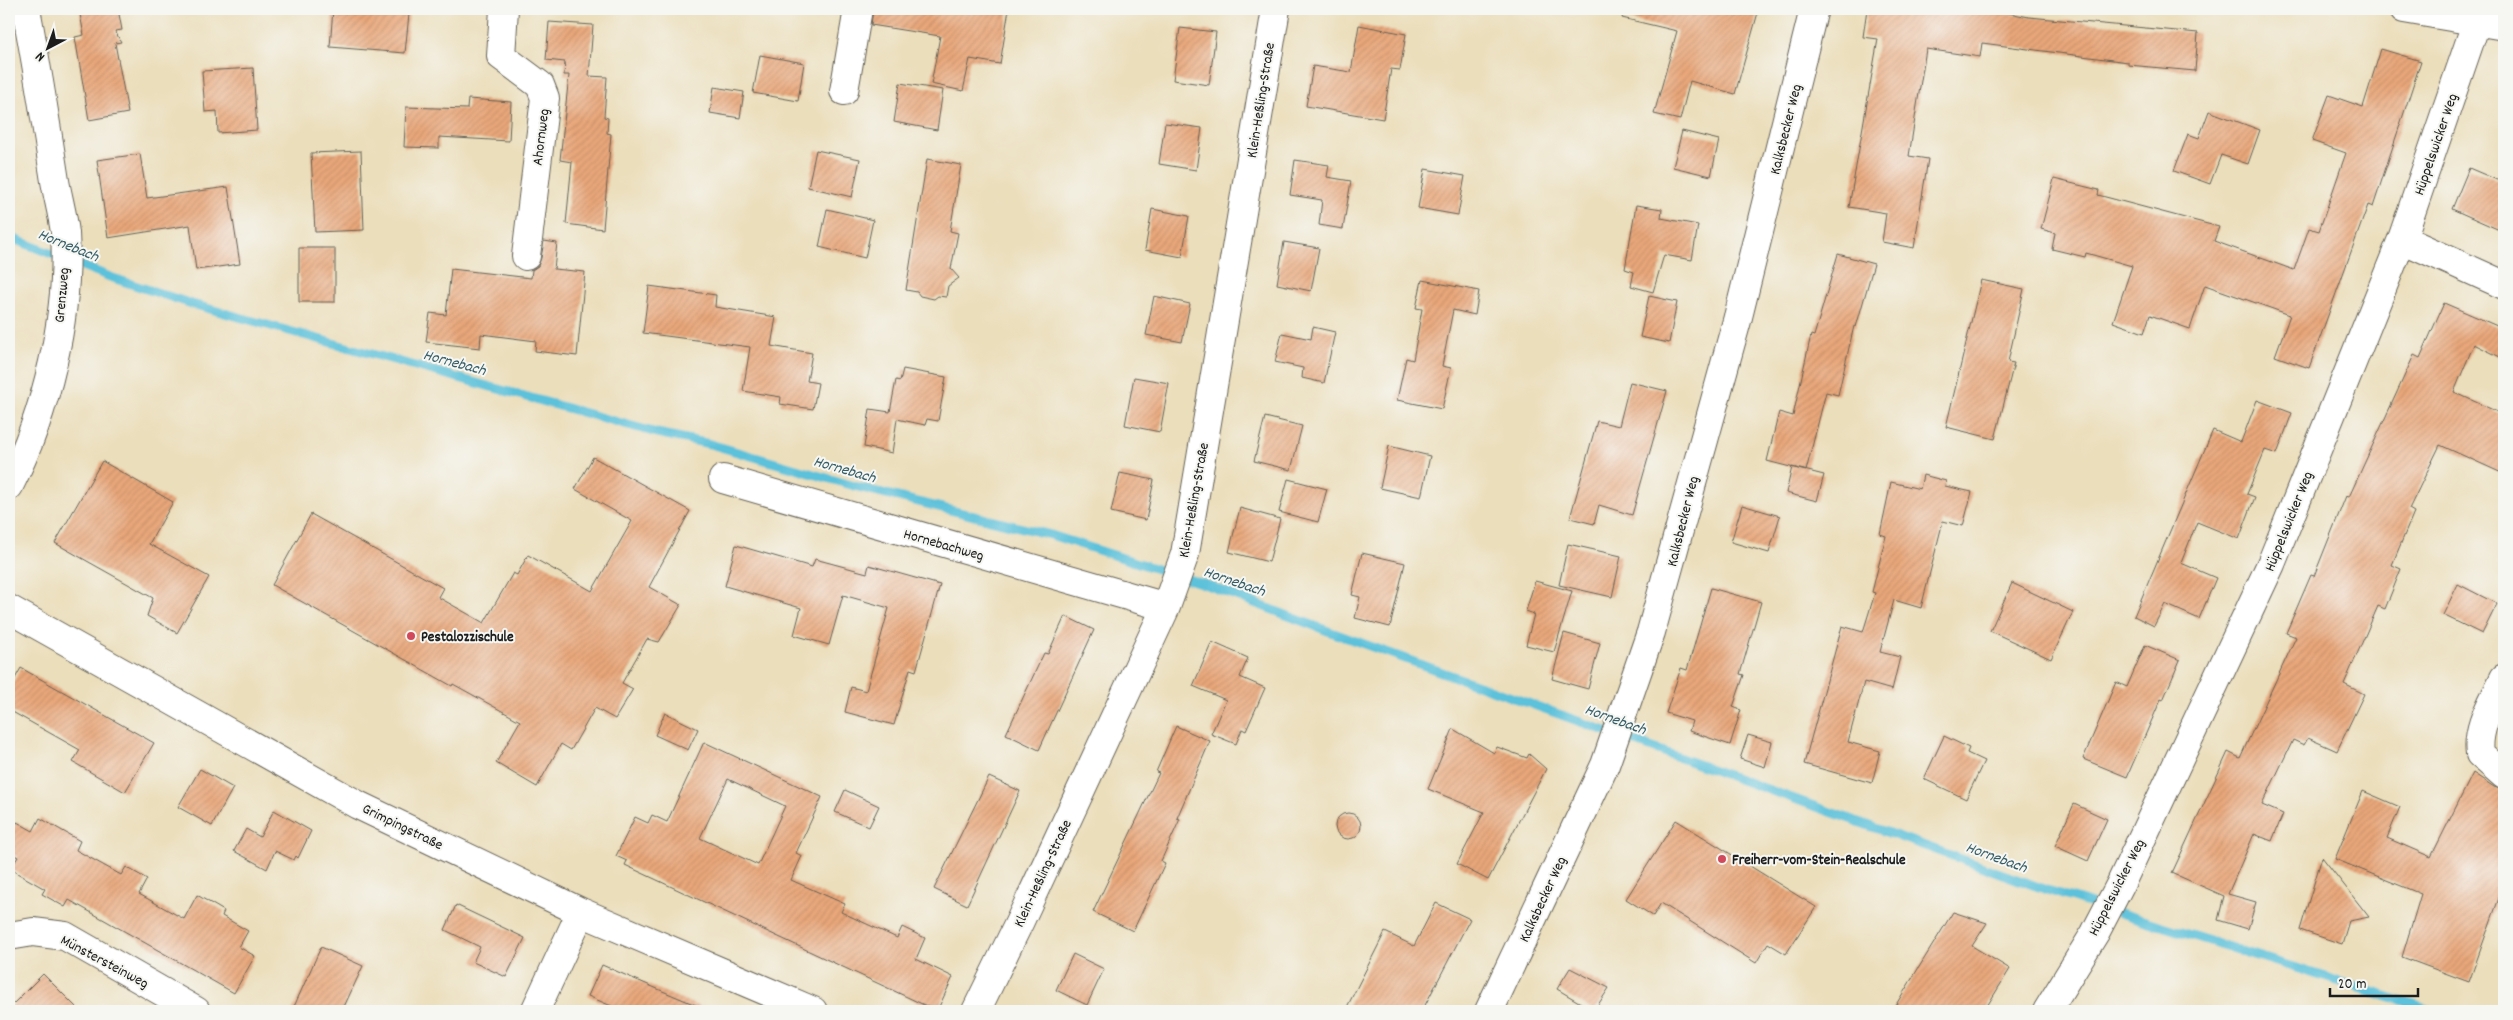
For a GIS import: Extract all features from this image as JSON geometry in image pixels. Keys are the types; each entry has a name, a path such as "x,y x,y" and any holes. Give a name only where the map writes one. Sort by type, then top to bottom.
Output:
{"street":[{"name":"Grenzweg","path":"9,486 40,409 55,350 64,293 65,232 42,90 26,9"},
{"name":"Ahornweg","path":"504,9 500,56 540,85 544,98 526,256"},
{"path":"844,91 858,9"},
{"name":"Klein-Heßling-Straße","path":"976,1011 1166,607 1185,554 1276,9"},
{"name":"Kalksbecker Weg","path":"1489,1011 1605,765 1624,715 1676,550 1738,317 1814,9"},
{"path":"2404,9 2479,14 2504,26"},
{"name":"Hüppelswicker Weg","path":"2047,1011 2098,926 2120,885 2272,564 2402,239 2479,14"},
{"path":"2402,239 2504,285"},
{"name":"Hornebachweg","path":"723,479 1166,607"},
{"name":"Grimpingstraße","path":"9,609 358,805 581,912 813,1011"},
{"path":"2504,678 2482,726 2478,741 2480,754 2504,775"},
{"path":"535,1011 581,912"},
{"name":"Münstersteinweg","path":"9,936 33,932 65,936 196,1011"}],"building":[{"path":"79,9 118,9 122,30 115,31 121,42 115,43 128,113 89,120 75,37 84,35"},
{"path":"333,9 409,14 405,53 330,47"},
{"path":"873,9 1009,9 1000,64 970,59 963,91 931,84 940,36 871,25"},
{"path":"1624,9 1759,9 1735,94 1690,81 1680,120 1654,114 1677,31 1622,18"},
{"path":"1867,9 1988,9 2029,17 2198,33 2195,71 2128,65 2128,62 1982,43 1980,57 1926,49 1909,156 1928,159 1914,248 1882,242 1886,213 1849,207 1878,39 1863,37"},
{"path":"549,22 593,25 589,76 607,77 604,117 608,118 607,133 611,134 603,229 566,224 572,162 560,160 569,75 564,75 565,62 546,60"},
{"path":"1359,25 1406,34 1400,70 1391,69 1383,119 1306,106 1313,66 1351,72"},
{"path":"1180,28 1216,32 1209,85 1173,80"},
{"path":"2381,49 2421,61 2373,207 2368,205 2309,368 2275,356 2290,315 2205,285 2190,329 2150,315 2144,333 2113,322 2132,266 2086,253 2085,257 2052,249 2055,233 2041,229 2054,179 2099,190 2098,195 2219,227 2214,241 2294,270 2309,228 2319,231 2346,153 2312,141 2329,95 2363,107"},
{"path":"760,55 804,63 798,101 753,93"},
{"path":"253,68 257,130 218,133 217,111 205,112 202,71"},
{"path":"900,83 943,90 937,130 894,122"},
{"path":"714,87 744,92 740,118 710,113"},
{"path":"468,99 511,102 509,141 439,137 439,148 404,147 406,107 467,109"},
{"path":"2209,111 2260,130 2248,164 2221,155 2210,184 2174,171 2188,134 2199,138"},
{"path":"1165,123 1202,128 1196,170 1159,164"},
{"path":"1682,131 1719,140 1711,176 1673,167"},
{"path":"816,150 860,159 852,197 808,187"},
{"path":"361,151 364,230 315,232 311,153"},
{"path":"140,154 147,198 228,187 240,264 196,270 190,225 108,238 97,160"},
{"path":"927,159 961,165 950,231 958,233 951,269 959,278 948,286 946,297 938,296 934,299 906,290"},
{"path":"1295,160 1329,165 1327,177 1351,181 1343,229 1319,225 1322,200 1290,195"},
{"path":"2469,168 2504,183 2504,232 2452,209"},
{"path":"1425,169 1465,176 1458,215 1418,208"},
{"path":"1636,205 1662,209 1661,218 1698,225 1692,260 1664,255 1653,292 1631,286 1634,272 1625,269"},
{"path":"827,209 873,220 865,258 819,247"},
{"path":"1152,209 1189,216 1182,257 1145,250"},
{"path":"544,241 557,243 554,269 585,272 577,356 535,351 536,341 481,334 480,348 426,342 430,313 446,315 451,269 531,278 532,270 538,266 541,258"},
{"path":"1284,242 1319,248 1311,291 1277,284"},
{"path":"299,248 335,248 335,302 299,302"},
{"path":"1838,254 1874,264 1856,327 1854,326 1838,395 1826,392 1806,471 1767,461 1779,412 1793,416 1811,335 1814,336"},
{"path":"1422,280 1479,291 1475,315 1453,310 1442,366 1451,368 1442,409 1397,400 1406,358 1413,360 1422,309 1416,308"},
{"path":"1981,280 2024,289 2008,362 2014,363 1995,439 1946,427"},
{"path":"649,286 716,295 715,307 776,317 771,346 812,353 807,381 818,383 813,409 780,404 781,397 743,391 750,347 643,333"},
{"path":"1154,296 1190,304 1182,342 1146,335"},
{"path":"1649,296 1677,302 1669,343 1640,337"},
{"path":"2444,303 2504,329 2504,359 2474,344 2454,392 2504,415 2504,474 2440,445 2409,509 2414,512 2392,565 2401,569 2385,609 2378,606 2344,684 2364,694 2337,751 2308,738 2304,745 2293,740 2262,805 2283,814 2272,841 2254,834 2228,894 2256,902 2248,929 2218,920 2224,896 2172,873 2228,752 2240,758 2296,637 2286,633 2311,575 2314,576 2346,496 2349,497 2414,355 2420,358"},
{"path":"1313,327 1335,332 1324,383 1302,378 1303,368 1275,362 1282,333 1311,339"},
{"path":"903,369 946,377 938,421 927,419 925,425 897,419 892,453 864,447 870,409 890,412 896,380 900,381"},
{"path":"1134,377 1169,383 1160,432 1125,425"},
{"path":"1630,382 1667,391 1632,515 1599,505 1594,524 1570,518 1597,421 1619,426"},
{"path":"2257,400 2292,413 2277,454 2265,450 2247,494 2255,497 2239,539 2197,522 2181,563 2216,578 2199,619 2165,604 2154,626 2134,616 2213,430 2241,442"},
{"path":"1265,417 1302,426 1291,470 1254,461"},
{"path":"1389,446 1430,456 1421,497 1380,488"},
{"path":"593,457 690,511 649,587 681,605 659,642 647,639 622,683 633,689 615,719 595,708 571,750 561,744 537,787 496,763 520,721 453,684 452,686 272,585 311,514 443,588 438,597 484,623 513,573 517,575 528,555 592,591 632,521 575,489"},
{"path":"102,461 173,502 149,544 209,577 177,633 147,616 153,598 55,543"},
{"path":"1792,467 1824,475 1817,501 1786,493"},
{"path":"1120,473 1154,480 1146,520 1111,512"},
{"path":"1923,475 1946,481 1945,486 1972,492 1963,526 1943,521 1921,608 1894,600 1880,652 1900,657 1892,690 1864,682 1848,742 1880,751 1872,783 1804,764 1842,626 1863,632 1875,593 1872,592 1886,536 1880,534 1891,482 1920,489"},
{"path":"1288,479 1327,489 1318,522 1279,512"},
{"path":"1742,505 1780,516 1769,553 1731,542"},
{"path":"1240,508 1280,519 1269,562 1229,552"},
{"path":"1568,544 1621,556 1612,597 1559,585"},
{"path":"736,545 812,567 815,559 867,573 869,565 940,585 916,671 910,669 894,725 845,712 851,687 866,691 889,608 843,595 829,645 794,635 801,608 725,586"},
{"path":"1362,553 1405,563 1390,627 1355,618 1360,597 1352,595"},
{"path":"1535,581 1572,591 1554,652 1526,645 1534,614 1526,611"},
{"path":"2012,583 2073,612 2051,659 1990,631"},
{"path":"2458,584 2497,604 2482,634 2443,615"},
{"path":"1711,588 1761,602 1740,674 1744,675 1733,707 1741,710 1730,745 1689,731 1692,721 1666,713 1681,668 1687,670"},
{"path":"1065,616 1094,630 1039,750 1006,734 1044,653 1048,654"},
{"path":"1564,633 1600,643 1588,689 1552,679"},
{"path":"1212,642 1248,658 1240,677 1265,688 1246,731 1242,729 1236,744 1211,734 1226,700 1193,686"},
{"path":"2145,645 2180,660 2127,777 2083,759 2116,682 2127,687"},
{"path":"21,668 154,743 125,792 73,762 80,750 9,710 9,689"},
{"path":"665,713 698,729 688,750 655,735"},
{"path":"1176,726 1210,741 1177,818 1180,819 1161,861 1165,863 1133,931 1093,912 1159,773 1156,772"},
{"path":"1453,729 1494,753 1497,747 1527,758 1529,754 1546,769 1488,880 1457,864 1484,812 1428,789"},
{"path":"1748,735 1772,742 1765,767 1740,759"},
{"path":"1944,736 1969,748 1967,753 1984,761 1966,799 1924,779"},
{"path":"704,742 822,797 796,853 802,856 791,880 845,904 841,912 897,938 902,927 925,938 916,959 953,977 937,1011 625,865 627,861 616,856 635,817 648,823 652,815 667,822","holes":["728,779 785,806 758,865 700,838"]},
{"path":"200,769 233,788 212,826 178,807"},
{"path":"2473,773 2494,787 2504,790 2504,884 2469,982 2402,957 2421,894 2335,859 2363,791 2400,807 2387,838 2431,857"},
{"path":"989,777 1020,791 967,905 934,889"},
{"path":"845,790 879,806 869,827 835,812"},
{"path":"2074,804 2107,819 2088,861 2055,846"},
{"path":"274,810 311,831 298,858 296,856 294,860 275,851 267,869 234,851 246,829 260,837"},
{"path":"1348,813 1357,817 1361,826 1357,835 1348,839 1339,835 1335,826 1339,817"},
{"path":"40,818 80,841 76,850 121,875 126,867 147,879 139,894 184,919 197,895 224,911 222,916 248,931 239,947 255,956 234,993 69,900 65,907 42,894 45,889 10,869 18,857 9,852 9,837 17,822 33,831"},
{"path":"1676,820 1816,907 1786,954 1768,943 1756,963 1661,903 1653,916 1626,899"},
{"path":"2322,857 2369,917 2349,921 2342,944 2300,930"},
{"path":"1436,903 1470,919 1422,1011 1345,1011 1385,932 1414,946"},
{"path":"456,905 525,938 506,977 473,962 480,947 445,930"},
{"path":"1953,912 1987,923 1972,946 2010,969 1984,1011 1892,1011"},
{"path":"321,947 363,966 342,1011 292,1011"},
{"path":"1073,954 1104,969 1087,1005 1056,990"},
{"path":"602,965 710,1011 623,1011 588,996"},
{"path":"1570,968 1609,988 1594,1011 1557,989"},
{"path":"43,974 80,1011 9,1011 9,1008"}],"waterway":[{"name":"Hornebach","path":"9,237 110,277 192,304 657,433 710,444 858,487 1051,535 1210,586 1328,631 2047,890 2433,1011"}],"place":[{"name":"Pestalozzischule","path":"411,636"},
{"name":"Freiherr-vom-Stein-Realschule","path":"1722,859"}]}
